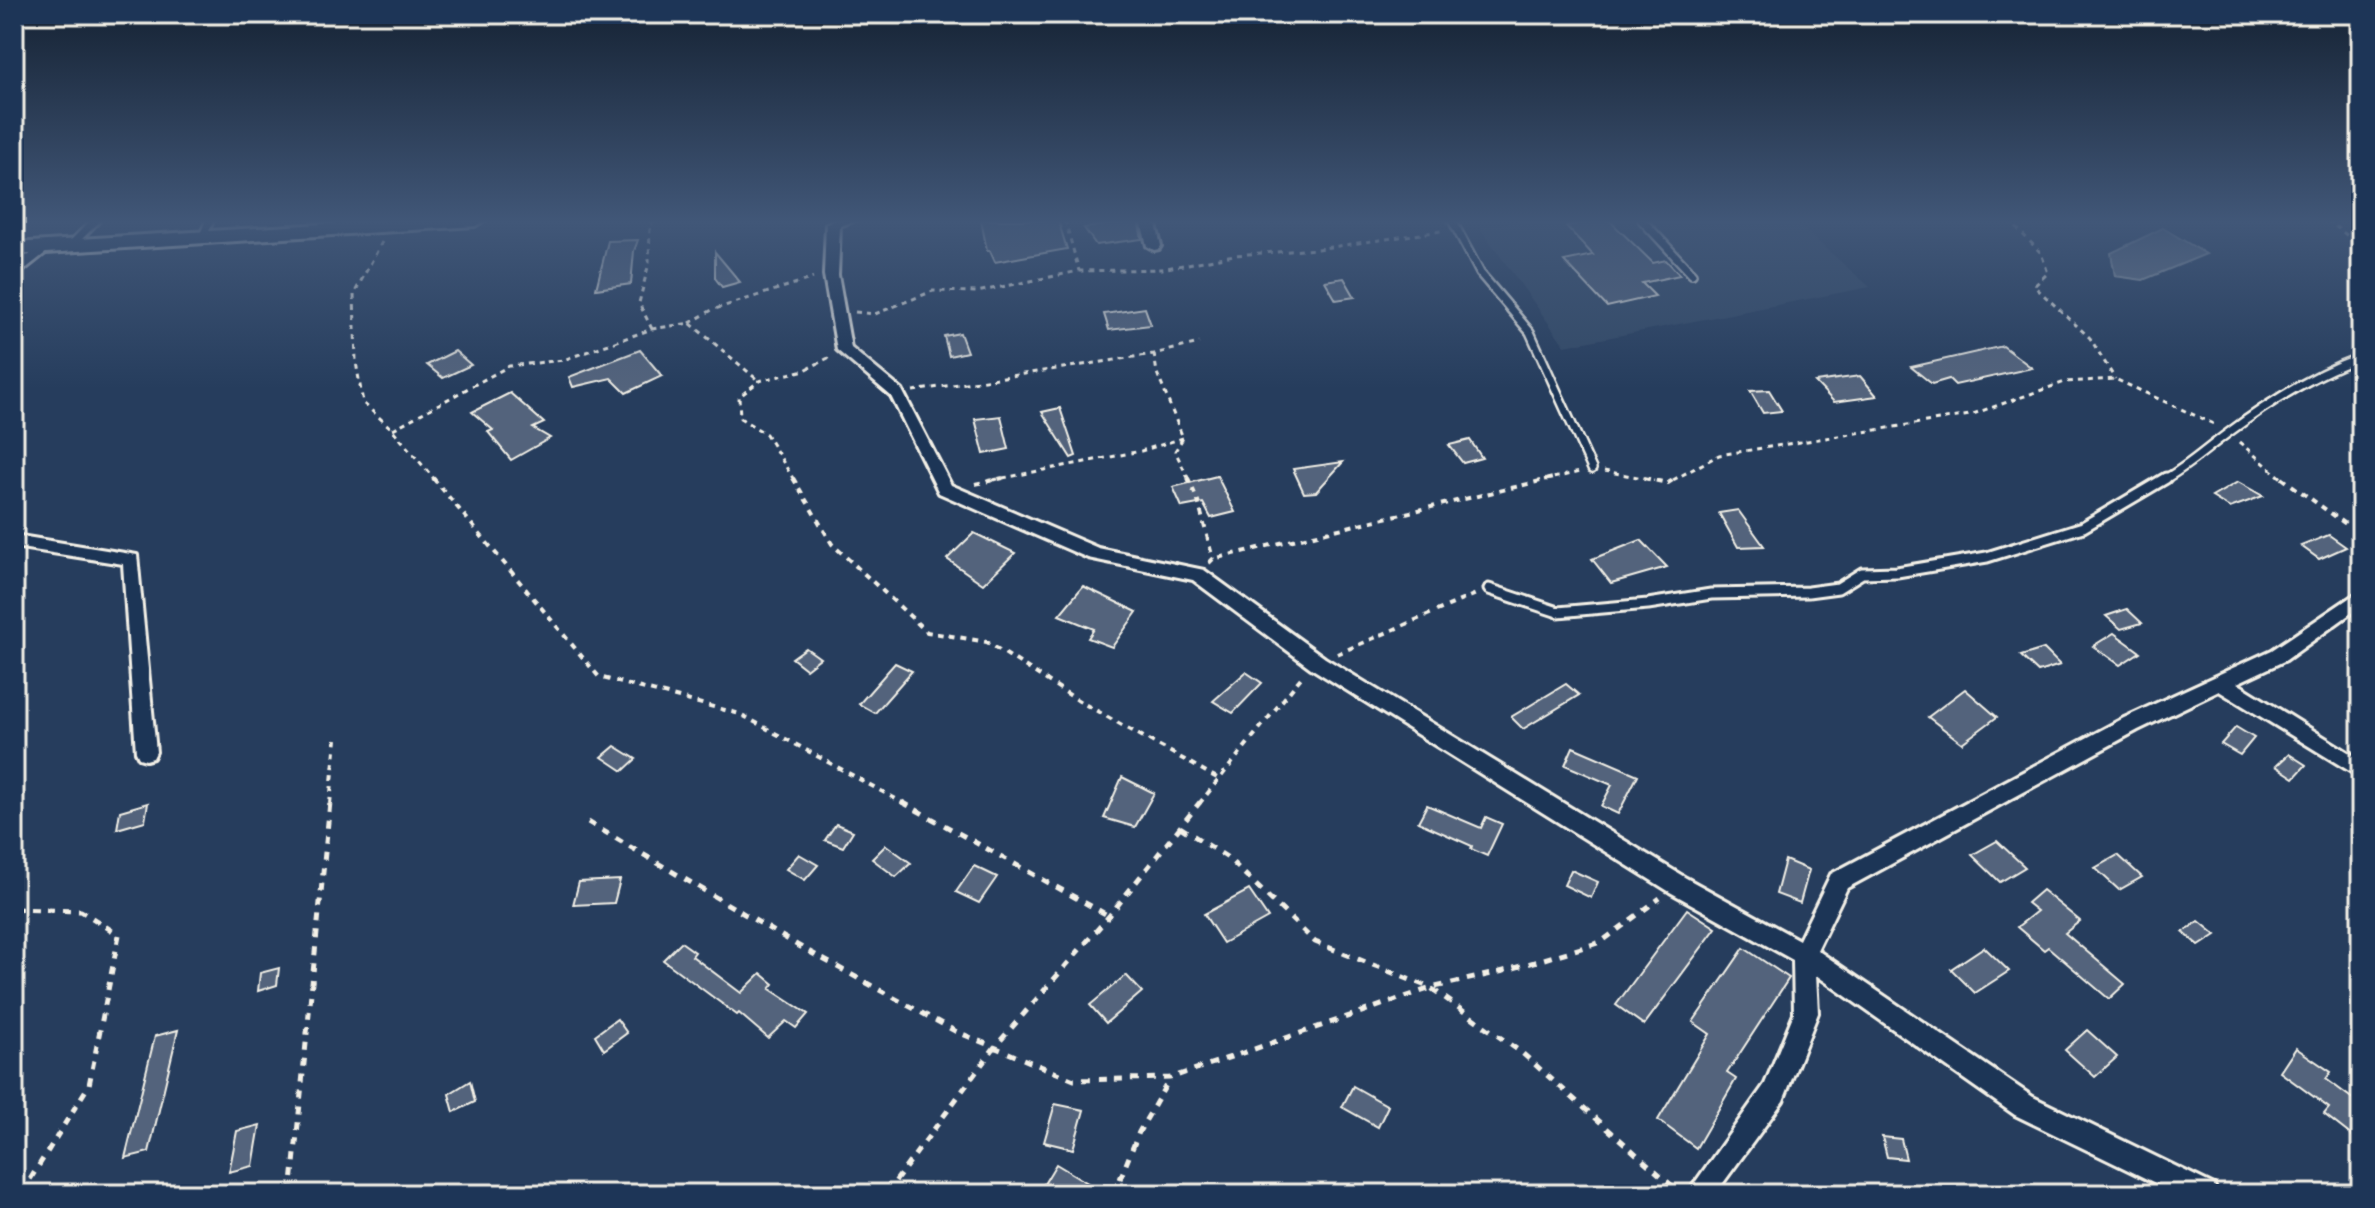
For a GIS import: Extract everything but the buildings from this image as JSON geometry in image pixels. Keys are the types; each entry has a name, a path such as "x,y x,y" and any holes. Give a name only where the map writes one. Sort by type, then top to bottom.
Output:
{"street":[{"path":"831,276 844,350 897,393 945,489 1094,554 1198,575 1318,663 1678,885 1804,954 2024,1106 2205,1194"},
{"path":"14,541 131,559 146,752"},
{"path":"1700,1194 1774,1092 1806,1013 1804,954 1839,881 2131,724 2279,655 2361,597"},
{"path":"2220,682 2361,770"}],"lane":[{"path":"1483,276 1530,332 1592,469"},
{"path":"1489,589 1558,612 1648,604 1711,594 1808,592 1838,588 1862,573 1897,572 1987,557 2083,527 2186,467 2229,432 2325,370 2361,357"}],"path":[{"path":"362,276 354,294 356,362 363,403 392,429 599,677 740,714 1109,916"},
{"path":"646,276 639,303 652,329"},
{"path":"392,429 509,366 563,360 652,329 690,323 706,310 725,308 780,286 825,276"},
{"path":"837,311 875,314 933,291 977,292 1053,276"},
{"path":"2044,276 2034,286 2090,338 2115,379"},
{"path":"690,323 759,381"},
{"path":"897,393 1154,354 1199,343"},
{"path":"844,350 805,370 759,381 739,397 740,418 766,434 832,544 927,632 987,642 1079,701 1217,778"},
{"path":"1154,354 1157,373 1183,438"},
{"path":"1198,575 1213,559 1592,469 1668,483 1719,455 1970,415 2065,382 2115,379 2229,432 2299,493 2361,535"},
{"path":"1183,438 1175,451 1198,501 1213,559"},
{"path":"945,489 1141,451 1183,438"},
{"path":"886,1194 994,1048 1109,916 1217,778 1305,673 1318,663 1489,589"},
{"path":"291,1194 336,739"},
{"path":"588,822 797,945 955,1031 1074,1080 1170,1078 1431,988 1504,971 1601,942 1678,885"},
{"path":"1180,827 1228,858 1315,942 1431,988 1522,1053 1682,1194"},
{"path":"14,909 81,911 119,935 89,1085 21,1194"},
{"path":"1114,1194 1139,1132 1170,1078"}],"shaded area":[{"path":"1515,276 1858,276 1870,287 1565,346"},
{"path":"2118,276 2152,276 2143,280"}]}
